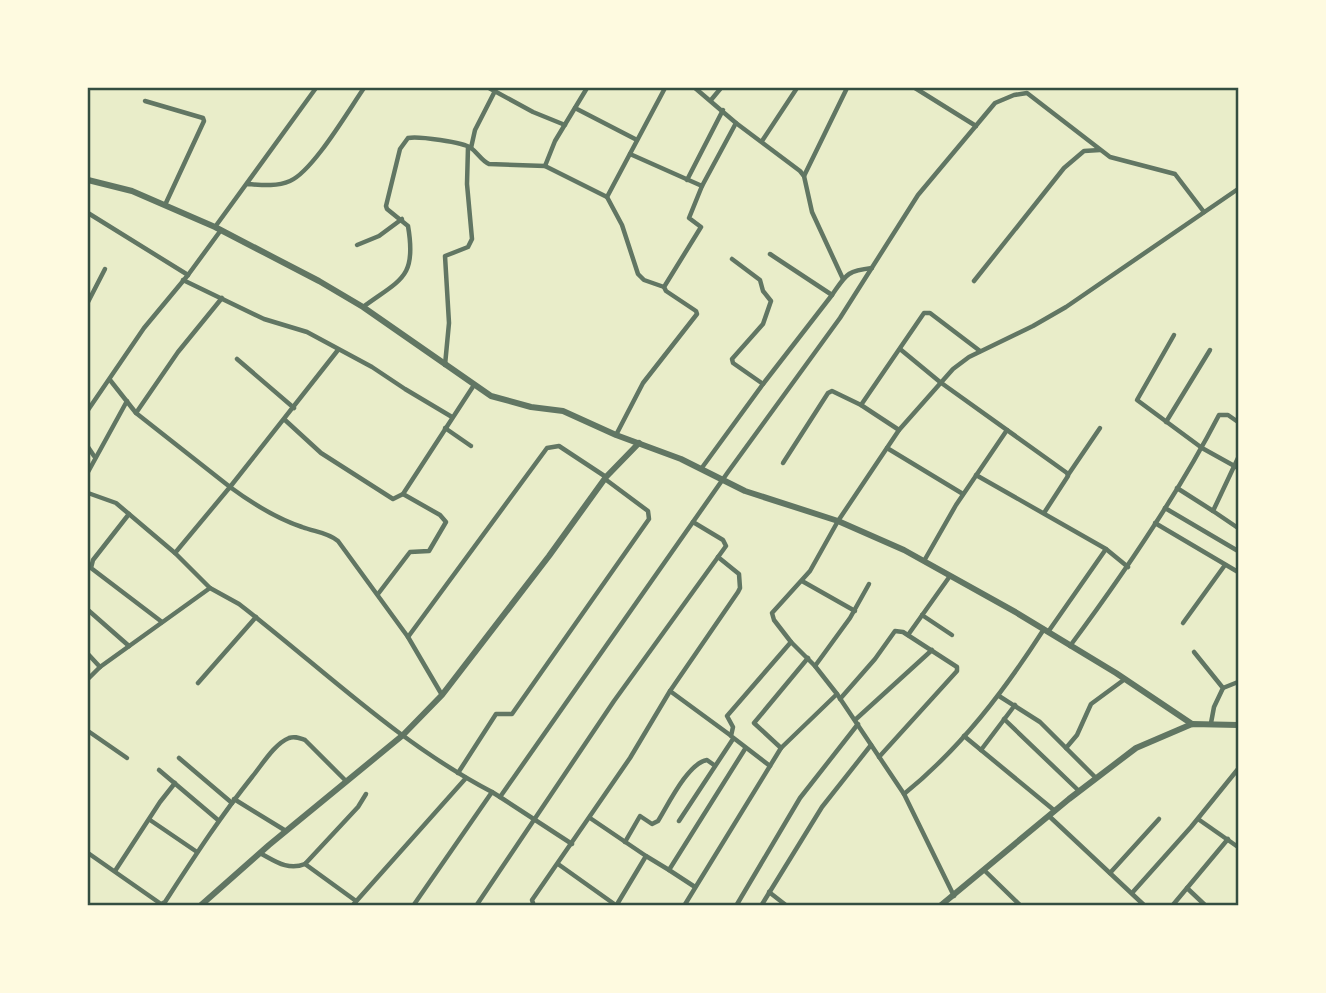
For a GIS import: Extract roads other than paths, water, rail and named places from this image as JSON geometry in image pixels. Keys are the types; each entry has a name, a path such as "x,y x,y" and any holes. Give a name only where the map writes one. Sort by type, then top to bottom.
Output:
{"street":[{"path":"88,411 144,328 188,275 246,184 316,88"},
{"path":"246,184 275,186 299,176 318,154 363,88"},
{"path":"489,88 565,125"},
{"path":"545,166 555,141 587,88"},
{"path":"607,197 665,88"},
{"path":"695,88 804,176 812,212 843,279"},
{"path":"711,100 721,88"},
{"path":"762,141 797,88"},
{"path":"804,176 847,88"},
{"path":"915,88 976,126"},
{"path":"445,365 449,323 445,256 468,247 472,239 467,184 469,147 495,91"},
{"path":"500,797 723,479 840,318 918,195 995,103 1027,93 1116,159 1175,174 1204,212"},
{"path":"145,101 203,118 204,121 165,205"},
{"path":"575,108 637,140"},
{"path":"687,180 723,110"},
{"path":"664,287 701,227 689,218 702,186 736,123"},
{"path":"363,307 399,280 410,265 412,248 408,226 387,209 386,205 404,143 413,137 469,147 489,164 545,166 607,197 622,225 640,278 664,287 697,314 643,383 616,435"},
{"path":"974,281 1064,168 1084,151 1101,150"},
{"path":"630,154 702,186"},
{"path":"88,180 132,191 165,205 319,281 363,307 491,396 531,407 563,411 701,469 745,491 838,521 904,550 1046,631 1192,724"},
{"path":"954,896 904,793 839,697 774,620 772,613 802,581 823,552 838,521 899,430 953,369 980,351 1066,307 1238,189"},
{"path":"88,213 188,275"},
{"path":"357,246 386,232 402,219"},
{"path":"770,254 832,295"},
{"path":"732,259 760,280 763,291 771,301 762,324 732,359 733,363 763,384"},
{"path":"701,469 843,279 852,271 872,268"},
{"path":"88,302 105,269"},
{"path":"183,280 264,319 307,332 372,367 452,416"},
{"path":"136,413 178,352 222,298"},
{"path":"861,405 921,315 927,312 980,351"},
{"path":"1174,335 1137,400 1202,448 1237,467"},
{"path":"900,349 940,382 1068,476"},
{"path":"175,552 285,420 338,350"},
{"path":"1166,422 1210,350"},
{"path":"237,359 294,408"},
{"path":"110,380 136,413 230,487 263,510 301,527 333,537 408,637 442,695"},
{"path":"285,420 321,453 391,498 403,494 474,385"},
{"path":"783,463 828,393 835,392 861,405 899,430"},
{"path":"88,472 127,401"},
{"path":"1070,646 1128,567 1202,448 1219,415 1228,415 1238,422"},
{"path":"445,428 471,446"},
{"path":"1044,513 1100,428"},
{"path":"924,561 963,494 1007,430"},
{"path":"200,905 403,735 442,695 606,478 639,443"},
{"path":"408,637 547,448 559,446 648,511 649,519 512,714 496,714 458,773"},
{"path":"88,447 94,456"},
{"path":"887,448 963,494"},
{"path":"1213,510 1237,467 1238,458"},
{"path":"976,475 1106,549 1128,567"},
{"path":"1177,488 1238,528"},
{"path":"88,493 116,503 175,552 210,587 256,617 403,735 458,773 572,844"},
{"path":"378,594 410,552 429,551 446,522 440,515 403,494"},
{"path":"1165,508 1238,548"},
{"path":"130,514 93,560 91,568 162,622"},
{"path":"476,905 635,672 726,546 725,542 693,522"},
{"path":"1155,523 1238,572"},
{"path":"904,793 931,772 999,696 1106,549"},
{"path":"534,905 532,900 630,758 670,691 740,588 738,571 718,557"},
{"path":"1183,623 1225,565"},
{"path":"908,635 950,576"},
{"path":"802,581 855,611"},
{"path":"815,666 855,611 869,584"},
{"path":"88,679 100,667 210,587"},
{"path":"88,610 129,646"},
{"path":"922,615 952,635"},
{"path":"198,683 256,617"},
{"path":"684,905 781,748 839,697 875,659 895,631 900,631 957,667 957,671 879,757"},
{"path":"679,821 731,737 733,727 727,718 728,714 792,642"},
{"path":"736,905 800,798 857,722 932,650"},
{"path":"1194,652 1223,688"},
{"path":"88,654 100,667"},
{"path":"781,748 754,723 808,658"},
{"path":"1066,748 1077,735 1091,704 1125,679"},
{"path":"1211,723 1214,707 1223,688 1238,681"},
{"path":"670,691 770,766"},
{"path":"999,696 1040,722 1097,778"},
{"path":"981,750 1015,705"},
{"path":"1004,719 1079,792"},
{"path":"940,905 1136,748 1192,724 1238,725"},
{"path":"88,731 127,758"},
{"path":"964,736 1052,813 1145,905"},
{"path":"88,853 161,904 165,902 218,820 279,746 289,738 305,740 346,781"},
{"path":"761,905 822,807 871,745"},
{"path":"668,870 745,749"},
{"path":"179,758 233,801 286,831"},
{"path":"625,842 640,816 652,824 659,821 688,774 700,761 708,760 714,765"},
{"path":"1132,893 1238,769"},
{"path":"159,770 218,820"},
{"path":"305,864 354,903 466,778"},
{"path":"115,871 175,783"},
{"path":"413,905 492,792"},
{"path":"260,853 288,867 305,864 350,816 366,794"},
{"path":"590,818 695,887"},
{"path":"1111,873 1159,819"},
{"path":"1198,819 1238,847"},
{"path":"150,820 197,852"},
{"path":"1171,905 1228,839"},
{"path":"558,864 616,905 646,856"},
{"path":"984,870 1021,905"},
{"path":"1187,888 1206,905"},
{"path":"769,892 787,905"},
{"path":"1132,905 1139,900"}]}
